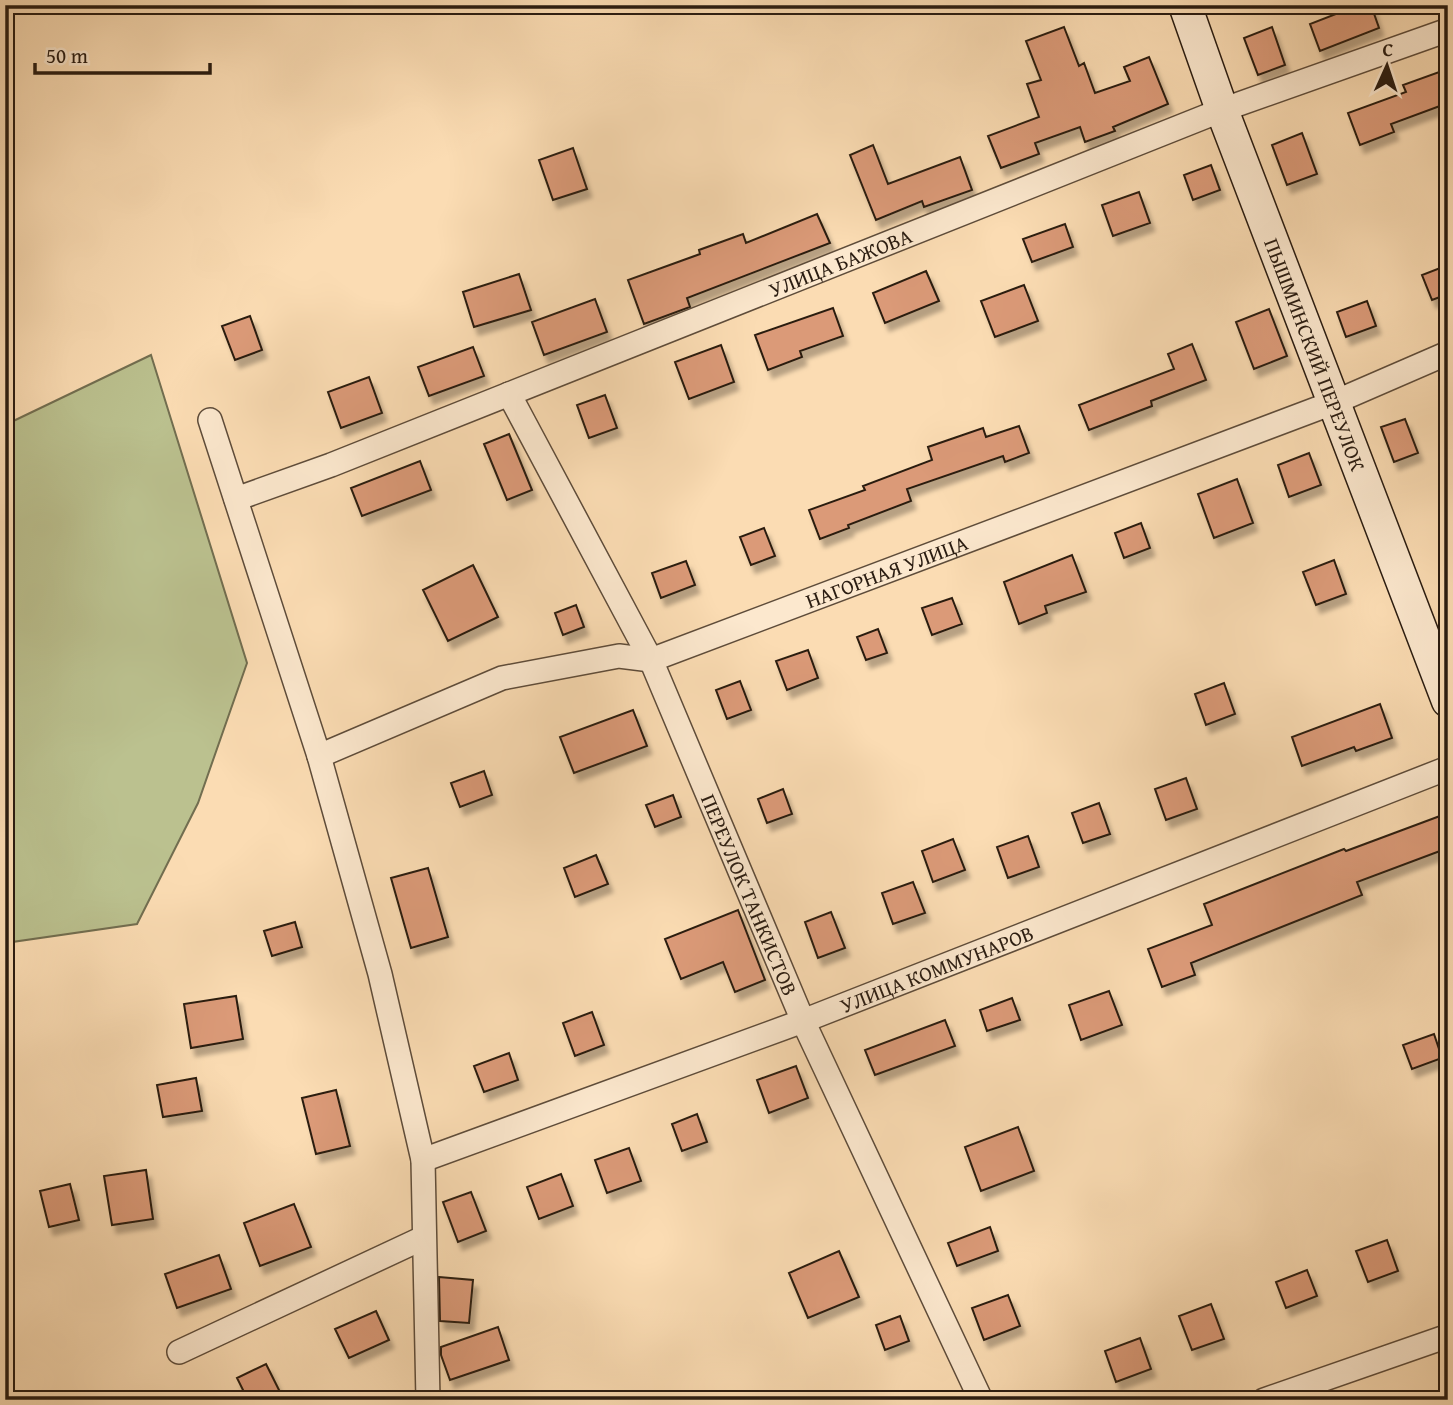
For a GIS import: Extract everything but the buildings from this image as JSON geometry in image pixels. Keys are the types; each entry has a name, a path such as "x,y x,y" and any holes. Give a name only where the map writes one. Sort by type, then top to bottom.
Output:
{"street":[{"name":"ПЫШМИНСКИЙ ПЕРЕУЛОК","path":"1185,5 1222,110 1448,701"},
{"name":"УЛИЦА БАЖОВА","path":"236,499 331,465 1222,110 1448,30"},
{"name":"НАГОРНАЯ УЛИЦА","path":"319,756 502,678 619,656 651,660 1335,402 1448,353"},
{"name":"ПЕРЕУЛОК ТАНКИСТОВ","path":"509,394 651,660 803,1021 981,1400"},
{"path":"210,420 319,756 380,974 423,1160 428,1400"},
{"name":"УЛИЦА КОММУНАРОВ","path":"423,1160 803,1021 1448,768"},
{"path":"180,1352 423,1238"},
{"path":"1264,1400 1448,1335"}],"green space":[{"path":"151,355 247,663 198,803 137,924 5,943 5,425"}]}
